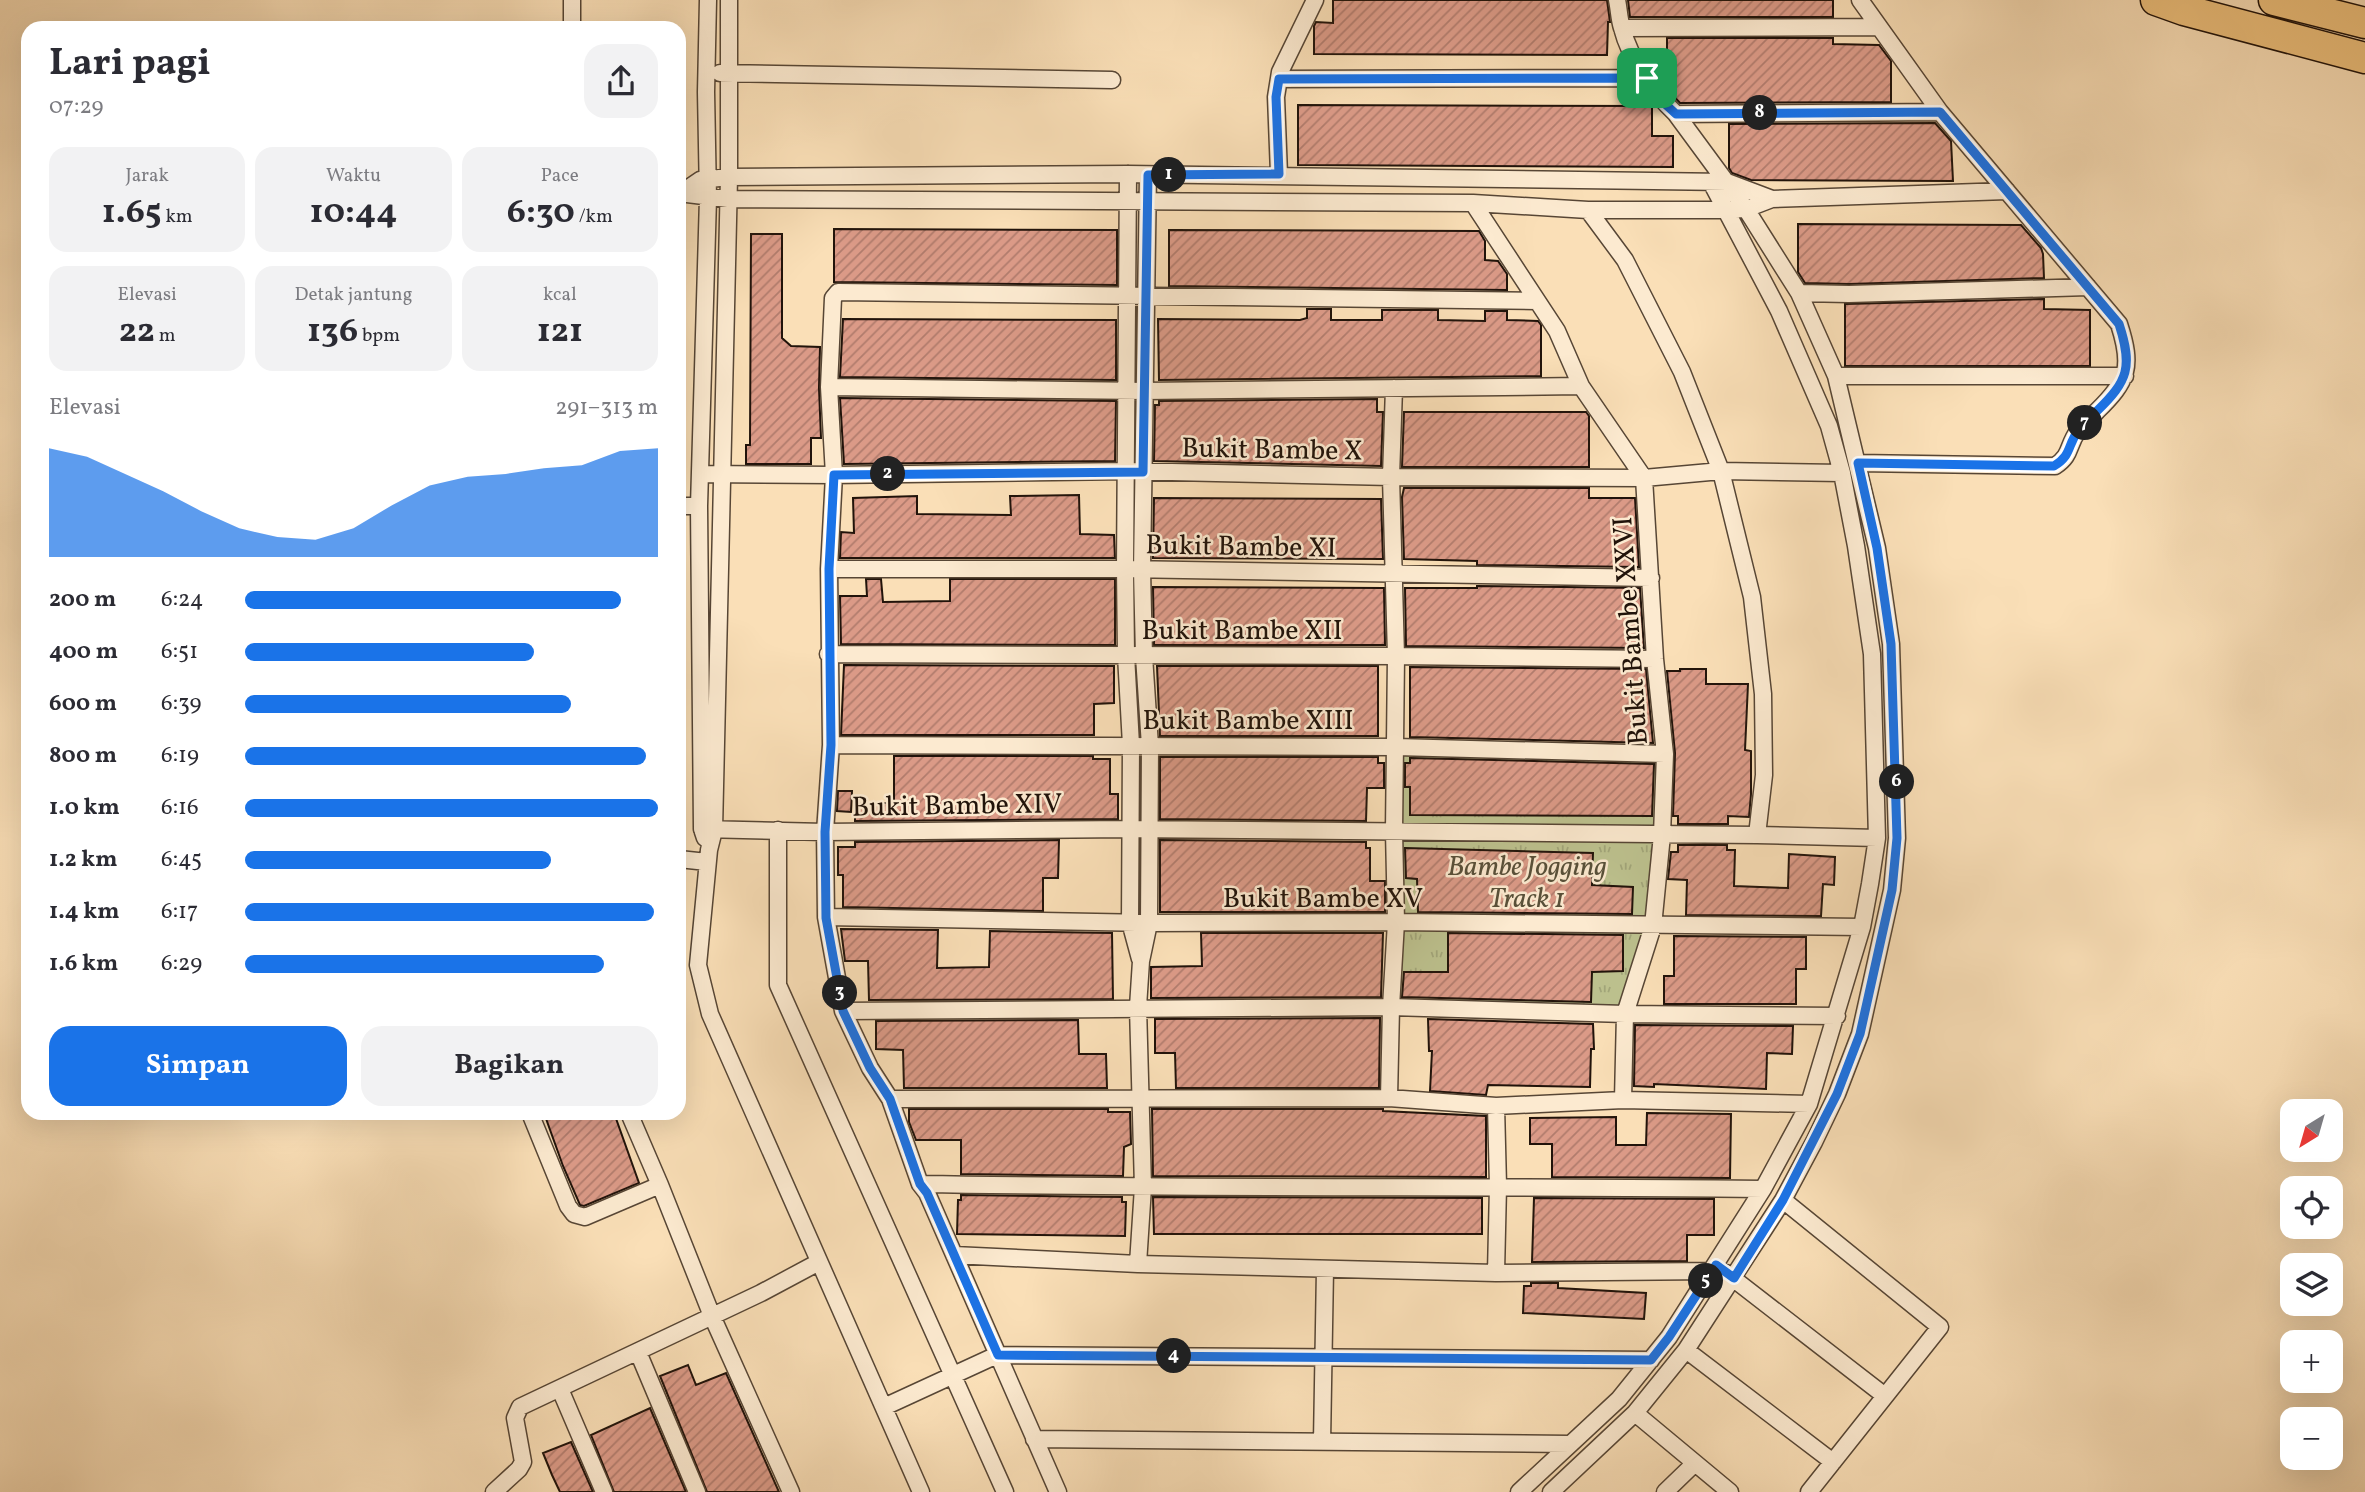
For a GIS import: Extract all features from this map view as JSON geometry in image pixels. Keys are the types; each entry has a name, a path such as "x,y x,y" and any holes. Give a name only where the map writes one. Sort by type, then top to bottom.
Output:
{"highway":[{"path":"2156,0 2184,10 2365,58"},
{"path":"2274,0 2365,23"}],"street":[{"path":"572,0 572,21"},
{"path":"708,0 708,198 699,506 708,856 698,965 710,1014 921,1492"},
{"path":"708,829 730,177 729,0"},
{"path":"1279,174 1276,97 1280,72 1315,0"},
{"path":"1551,1492 1635,1413 1686,1350 1783,1200 1837,1094 1860,1034 1892,890 1897,838 1891,644 1877,548 1836,376 1799,293 1746,209 1719,182 1676,114 1664,103 1647,78 1622,28 1617,0"},
{"path":"1858,463 2054,466 2066,459 2077,431 2117,391 2125,376 2126,345 2119,324 1940,112 1860,0"},
{"path":"1622,28 1879,27"},
{"path":"707,72 1112,80"},
{"path":"1279,79 1647,78"},
{"path":"1676,114 1940,112"},
{"path":"1128,174 1127,390 1142,570 1150,746 1149,923 1141,961 1138,1007 1143,1187 1138,1264"},
{"path":"686,189 707,178 730,177 1279,174 1719,182 1772,199"},
{"path":"1141,961 1130,922 1131,745 1125,569 1144,391 1148,175"},
{"path":"1519,1492 1619,1399 1669,1337 1763,1189 1810,1104 1863,927 1877,838 1872,654 1842,473 1829,426 1779,310 1724,210 1719,182"},
{"path":"686,194 728,199 1473,203 1588,210 1724,210 1746,209 1772,199 2007,191"},
{"name":"Bukit Bambe XXVI","path":"1473,203 1557,331 1581,386 1644,478 1665,754 1662,835 1653,926 1625,1014 1623,1100"},
{"path":"1588,210 1626,260 1682,372 1721,471 1752,597 1763,694 1764,775 1757,835"},
{"path":"1799,293 2088,287"},
{"path":"1058,1492 927,1193 920,1184 890,1099 870,1068 843,1011 826,918 825,832 831,745 829,569 834,475 829,387 832,300 838,292 1536,301"},
{"path":"1836,376 2125,376"},
{"path":"829,387 1144,391 1581,386"},
{"path":"1389,1098 1396,922 1396,656 1391,477 1394,388"},
{"name":"Bukit Bambe X","path":"701,474 1135,472 1644,478 1721,471 1842,473"},
{"path":"686,506 699,506"},
{"name":"Bukit Bambe XI","path":"829,569 1125,569 1651,578"},
{"name":"Bukit Bambe XII","path":"828,654 1656,659"},
{"name":"Bukit Bambe XIII","path":"831,745 1396,747 1665,754"},
{"name":"Bukit Bambe XIV","path":"708,829 825,832 1129,829 1394,831 1877,838"},
{"path":"779,830 778,985 1004,1492"},
{"path":"686,858 708,856"},
{"name":"Bukit Bambe XV","path":"826,918 1149,923 1396,922 1863,927"},
{"path":"843,1011 1391,1007 1625,1014 1837,1016"},
{"path":"890,1099 1389,1098 1496,1106 1623,1100 1810,1104"},
{"path":"1496,1106 1496,1273"},
{"path":"533,1120 568,1206 577,1215 585,1217 660,1185"},
{"path":"632,1120 712,1316 791,1492"},
{"path":"920,1184 1763,1189"},
{"path":"1783,1200 1940,1327 1809,1492"},
{"path":"954,1255 1138,1264 1496,1273 1714,1268 1734,1278 1885,1396"},
{"path":"501,1490 523,1462 515,1418 520,1407 819,1262"},
{"path":"1322,1442 1325,1269"},
{"path":"1686,1350 1833,1462"},
{"path":"638,1352 697,1492"},
{"path":"884,1407 998,1355 1651,1360"},
{"path":"560,1389 604,1492"},
{"path":"1635,1413 1730,1492"},
{"path":"1034,1439 1570,1444"},
{"path":"1665,1492 1695,1463"}],"green space":[{"name":"Bambe Jogging Track 1","path":"1396,747 1665,754 1653,926 1625,1014 1391,1007"}],"building":[{"path":"1333,0 1607,0 1610,22 1607,55 1314,54 1314,26 1316,22 1333,23"},
{"path":"1628,0 1833,0 1833,17 1630,17"},
{"path":"1667,38 1833,38 1833,44 1879,45 1891,61 1891,102 1680,103 1667,89"},
{"path":"1298,105 1652,106 1652,136 1673,136 1673,167 1298,165"},
{"path":"1935,123 1951,141 1953,181 1751,180 1732,173 1729,168 1729,124"},
{"path":"1798,224 2021,225 2041,248 2044,278 1805,283 1798,272"},
{"path":"834,229 1117,230 1117,285 834,282"},
{"path":"1169,230 1479,231 1485,241 1485,260 1498,261 1507,274 1507,290 1169,286"},
{"path":"751,234 782,234 782,338 791,346 820,347 821,438 811,438 811,464 746,464 746,445 750,445"},
{"path":"2044,299 2044,309 2090,310 2090,366 1845,366 1845,304"},
{"path":"1307,309 1331,309 1331,320 1382,320 1382,310 1438,310 1438,320 1485,321 1485,311 1507,311 1507,320 1538,321 1541,325 1541,376 1159,380 1158,319 1300,320 1307,318"},
{"path":"843,319 1116,320 1116,380 840,377"},
{"path":"840,398 1116,401 1115,461 844,464"},
{"path":"1377,399 1377,412 1383,412 1381,466 1154,461 1155,405 1159,405 1159,401"},
{"path":"1404,412 1586,412 1589,416 1589,467 1402,467"},
{"path":"1404,488 1589,488 1589,498 1635,498 1639,567 1477,565 1477,561 1404,559"},
{"path":"1079,495 1080,534 1114,535 1115,558 840,558 841,532 854,533 853,498 917,496 917,514 1011,515 1010,496"},
{"path":"1154,498 1381,499 1383,559 1153,558"},
{"path":"866,579 881,579 883,602 950,601 950,579 1115,579 1115,645 841,644 840,596 867,596"},
{"path":"1153,587 1384,588 1385,645 1154,645"},
{"path":"1405,588 1640,588 1644,648 1406,646"},
{"path":"844,665 1114,666 1114,703 1094,704 1094,735 841,735"},
{"path":"1157,666 1378,666 1378,736 1160,736"},
{"path":"1410,667 1646,669 1653,743 1410,737"},
{"path":"1706,669 1706,684 1748,684 1745,750 1751,751 1749,817 1728,816 1728,824 1678,824 1678,816 1673,816 1675,753 1667,671"},
{"path":"894,756 1093,756 1093,759 1110,759 1110,794 1118,794 1118,819 855,821 855,803 894,803"},
{"path":"1160,757 1378,757 1378,763 1384,763 1384,788 1367,788 1366,821 1160,819"},
{"path":"1410,758 1654,764 1652,816 1410,815 1410,787 1405,787 1405,763 1410,763"},
{"path":"838,791 852,791 851,812 837,811"},
{"path":"1059,840 1058,878 1043,878 1043,911 843,907 843,875 838,875 838,847 855,847 855,842"},
{"path":"1160,840 1366,842 1366,848 1370,848 1370,881 1385,881 1385,912 1160,912"},
{"path":"1678,845 1727,845 1727,850 1735,850 1734,886 1788,888 1789,854 1835,857 1834,885 1823,884 1821,916 1686,915 1687,880 1668,879 1671,852 1678,852"},
{"path":"1405,848 1593,853 1592,885 1633,887 1632,914 1418,912 1417,879 1406,878"},
{"path":"841,929 938,930 937,968 989,967 990,931 1112,933 1113,999 869,1000 868,961 845,961"},
{"path":"1201,933 1383,933 1381,997 1151,998 1151,967 1202,966"},
{"path":"1448,933 1623,935 1623,971 1592,972 1591,1002 1402,997 1404,972 1448,972"},
{"path":"1674,936 1806,937 1806,969 1796,969 1796,1004 1664,1004 1664,976 1674,976"},
{"path":"1380,1018 1379,1088 1176,1088 1175,1053 1155,1053 1155,1019"},
{"path":"1428,1019 1593,1024 1594,1049 1591,1049 1590,1087 1488,1085 1486,1095 1430,1091 1432,1051 1429,1051"},
{"path":"1078,1020 1079,1054 1106,1054 1107,1088 904,1088 903,1050 876,1049 876,1021"},
{"path":"1635,1025 1793,1026 1792,1054 1767,1053 1766,1089 1654,1084 1654,1087 1634,1086"},
{"path":"909,1109 1108,1109 1108,1112 1130,1112 1131,1144 1124,1147 1123,1176 961,1174 961,1140 916,1140 909,1122"},
{"path":"1152,1109 1383,1109 1486,1116 1486,1177 1153,1176"},
{"path":"1647,1113 1731,1114 1730,1178 1552,1177 1552,1144 1530,1144 1530,1118 1616,1117 1616,1145 1646,1145"},
{"path":"547,1120 616,1120 639,1183 584,1206 580,1205"},
{"path":"961,1195 1122,1197 1122,1202 1126,1202 1125,1236 957,1234 958,1200 961,1200"},
{"path":"1153,1197 1482,1198 1482,1234 1154,1234"},
{"path":"1534,1198 1714,1199 1714,1235 1687,1235 1687,1261 1532,1262"},
{"path":"1531,1283 1558,1283 1558,1288 1646,1293 1644,1319 1523,1313 1524,1286 1531,1286"},
{"path":"688,1365 696,1385 726,1373 779,1492 707,1492 660,1376"},
{"path":"650,1408 686,1492 614,1492 591,1435"},
{"path":"571,1442 593,1492 560,1492 552,1475 543,1453"}],"route":[{"path":"1647,78 1664,103 1676,114 1940,112 2119,324 2126,345 2125,376 2117,391 2077,431 2066,459 2054,466 1858,463 1877,548 1891,644 1896,737 1897,838 1892,890 1860,1034 1837,1094 1814,1142 1783,1200 1734,1278 1716,1265 1651,1360 998,1355 927,1193 920,1184 890,1099 870,1068 843,1011 831,952 826,918 825,832 831,745 828,654 834,475 1143,472 1148,175 1279,174 1276,97 1279,79 1647,78"}]}
